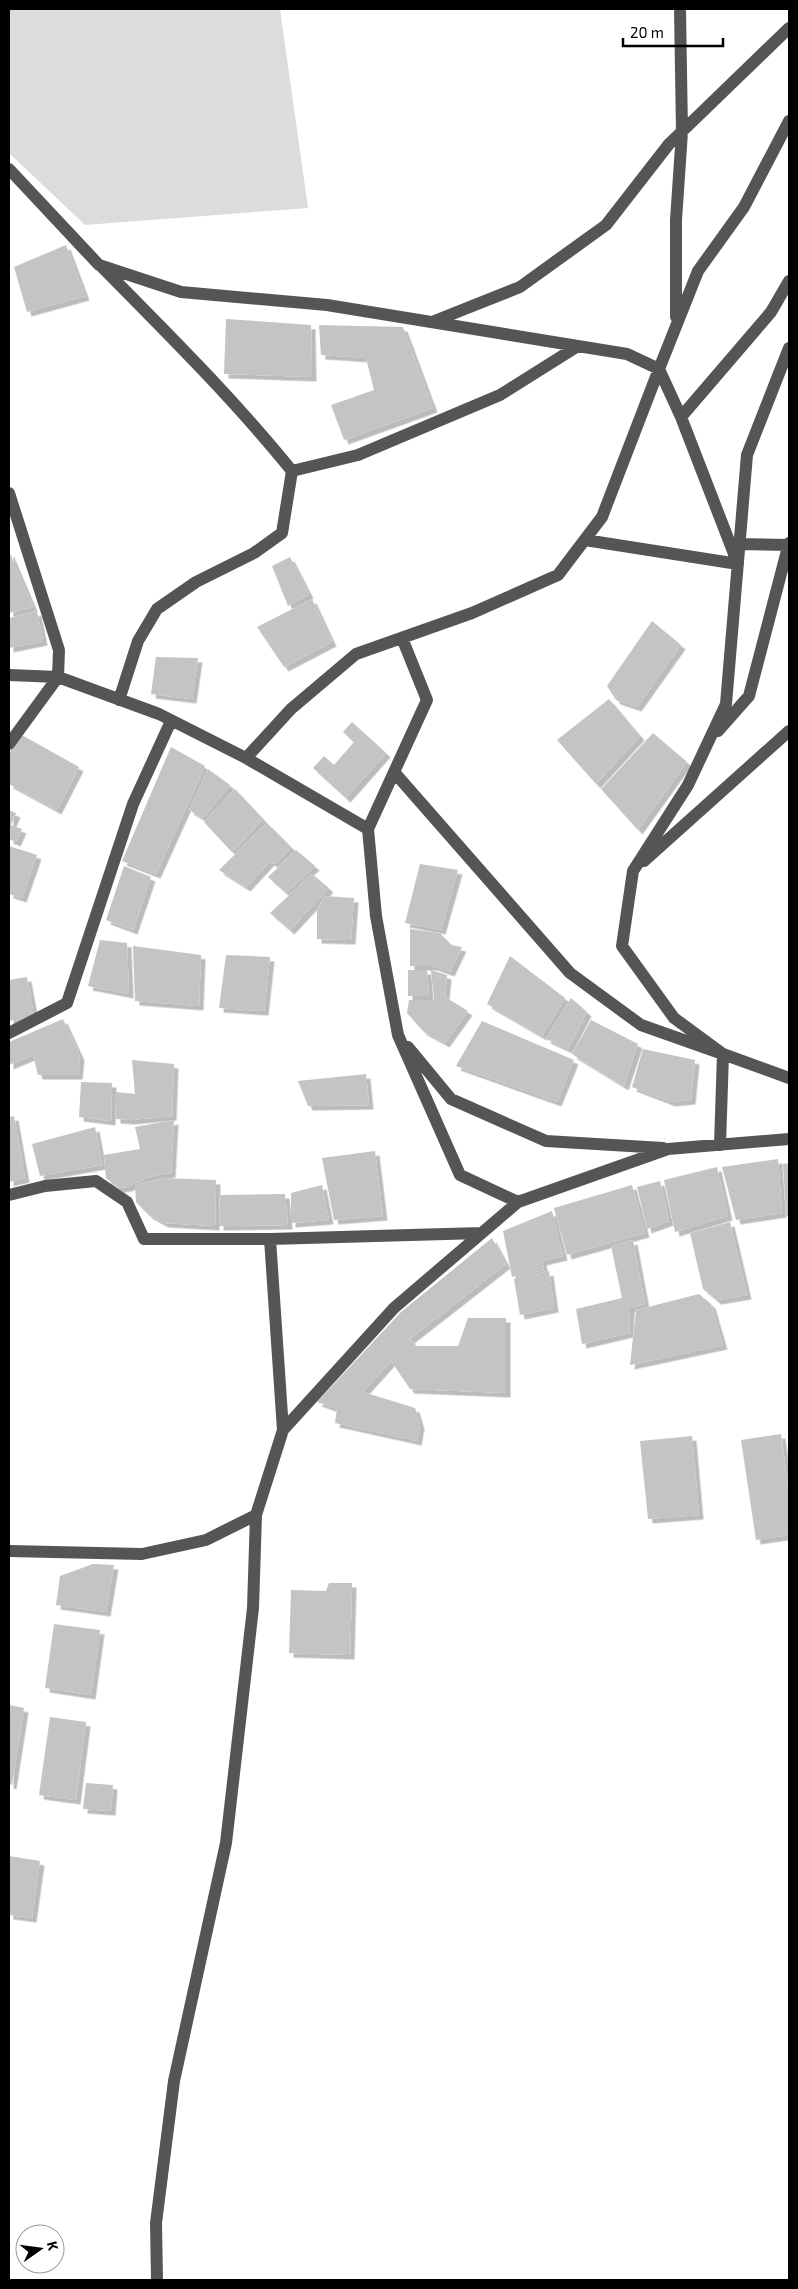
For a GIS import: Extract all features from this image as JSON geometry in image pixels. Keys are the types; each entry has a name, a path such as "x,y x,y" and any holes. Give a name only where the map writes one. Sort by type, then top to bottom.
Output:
{"street":[{"path":"676,325 676,220 682,132 680,9"},
{"path":"432,322 520,287 606,225 669,144 789,28"},
{"path":"246,758 291,709 356,654 472,613 558,575 602,517 698,271 744,207 789,120"},
{"path":"9,169 99,265 197,362 256,427 292,471 282,533 254,553 196,582 157,609 138,641 119,700"},
{"path":"99,265 181,292 327,305 627,354 659,368 682,417 738,564"},
{"path":"682,417 771,312 789,281"},
{"path":"292,471 358,455 500,395 578,346"},
{"path":"723,1054 674,1018 622,946 633,871 688,785 726,704 747,455 789,348"},
{"path":"9,493 59,650 58,677 9,744"},
{"path":"585,540 738,564"},
{"path":"709,740 749,696 789,544 740,544"},
{"path":"402,638 427,700 368,829 376,916 398,1035 460,1175 518,1202"},
{"path":"9,675 58,677 171,721 246,758 368,829"},
{"path":"9,1033 67,1003 133,804 171,721"},
{"path":"633,871 789,730"},
{"path":"394,772 570,974 641,1025 789,1078"},
{"path":"398,1035 451,1099 546,1141 668,1149 789,1139"},
{"path":"720,1144 723,1054"},
{"path":"283,1430 394,1308 518,1202 668,1149"},
{"path":"9,1195 45,1186 96,1181 127,1202 144,1239 270,1239 481,1233"},
{"path":"157,2280 156,2223 174,2082 226,1843 253,1608 256,1515 283,1430 270,1239"},
{"path":"9,1551 142,1554 206,1540 256,1515"}],"shaded area":[{"path":"9,9 280,9 308,208 85,225 9,153"}],"building":[{"path":"66,245 85,296 27,312 14,267"},
{"path":"226,319 311,325 312,377 224,374"},
{"path":"319,325 403,327 433,408 344,440 331,405 374,390 366,358 321,355"},
{"path":"9,551 33,607 9,613"},
{"path":"290,557 309,594 288,606 272,566"},
{"path":"312,599 332,642 284,667 257,627"},
{"path":"37,611 43,641 9,648 9,618"},
{"path":"652,621 681,645 637,707 616,700 607,686"},
{"path":"156,657 198,658 192,699 151,694"},
{"path":"609,699 640,736 596,784 557,740"},
{"path":"352,722 386,753 346,798 313,768 324,756 334,765 354,742 343,732"},
{"path":"653,733 687,762 638,830 601,789"},
{"path":"20,734 79,767 57,810 9,784 9,754"},
{"path":"171,747 205,766 156,874 122,861"},
{"path":"208,769 230,785 203,818 189,810"},
{"path":"235,789 263,819 232,852 204,822"},
{"path":"9,810 16,813 11,825 22,829 16,842 9,839"},
{"path":"267,823 291,847 275,864 270,861 246,887 219,870"},
{"path":"9,846 37,855 22,898 9,894"},
{"path":"296,850 315,866 286,893 268,877"},
{"path":"420,864 458,870 441,930 405,923"},
{"path":"124,866 151,877 133,930 106,920"},
{"path":"312,874 329,888 290,930 270,913"},
{"path":"325,896 354,898 351,940 317,939 317,909"},
{"path":"410,929 440,933 451,945 462,947 450,972 433,966 410,966"},
{"path":"100,940 127,943 129,994 88,986"},
{"path":"133,946 201,955 199,1006 135,1001"},
{"path":"226,955 270,957 264,1011 219,1008"},
{"path":"510,956 565,998 542,1036 487,1004"},
{"path":"408,970 427,970 429,996 408,996"},
{"path":"431,970 447,975 445,997 468,1011 445,1043 423,1031 407,1013 409,1000 434,1000"},
{"path":"27,977 34,1016 9,1021 9,980"},
{"path":"571,998 587,1012 568,1049 546,1039"},
{"path":"63,1019 80,1056 78,1075 38,1075 33,1055 9,1065 9,1042"},
{"path":"591,1020 638,1044 624,1086 572,1054"},
{"path":"482,1021 574,1060 557,1102 456,1066"},
{"path":"643,1049 695,1060 691,1100 671,1102 632,1087"},
{"path":"132,1060 174,1064 172,1116 130,1120 116,1119 116,1092 135,1094"},
{"path":"366,1074 369,1105 308,1106 298,1081"},
{"path":"81,1082 112,1083 111,1121 79,1117"},
{"path":"14,1116 25,1178 9,1182 9,1117"},
{"path":"174,1120 171,1173 148,1177 127,1187 119,1188 106,1178 104,1155 140,1149 135,1127"},
{"path":"95,1127 102,1165 40,1176 32,1144"},
{"path":"375,1151 383,1216 334,1220 322,1158"},
{"path":"778,1159 782,1213 736,1220 722,1167"},
{"path":"789,1163 789,1215 786,1216 783,1164"},
{"path":"717,1167 728,1216 675,1232 664,1180"},
{"path":"165,1178 216,1180 215,1226 164,1223 149,1215 136,1202 135,1185"},
{"path":"660,1181 669,1221 647,1229 637,1187"},
{"path":"322,1185 329,1220 291,1223 291,1193"},
{"path":"632,1185 645,1233 567,1255 554,1208"},
{"path":"285,1194 288,1225 219,1226 220,1195"},
{"path":"552,1211 563,1256 542,1261 544,1270 512,1277 503,1231"},
{"path":"730,1222 747,1295 717,1300 703,1289 690,1233"},
{"path":"492,1238 506,1264 410,1339 416,1346 458,1346 468,1318 506,1318 506,1393 410,1389 391,1361 363,1392 415,1408 420,1425 417,1441 335,1423 337,1409 317,1402 401,1312"},
{"path":"633,1240 645,1304 630,1308 629,1333 582,1344 576,1309 622,1298 611,1246"},
{"path":"549,1271 554,1308 520,1315 514,1279"},
{"path":"699,1294 711,1304 723,1345 630,1365 636,1310"},
{"path":"781,1434 789,1493 789,1535 756,1540 741,1440"},
{"path":"692,1436 699,1515 648,1519 640,1441"},
{"path":"93,1564 114,1565 106,1612 56,1605 60,1576"},
{"path":"329,1583 352,1583 350,1655 289,1653 291,1590 326,1591"},
{"path":"54,1624 100,1630 91,1695 45,1688"},
{"path":"9,1705 24,1708 12,1785 9,1784"},
{"path":"50,1717 86,1722 76,1800 39,1795"},
{"path":"86,1783 113,1785 111,1811 83,1809"},
{"path":"9,1856 40,1861 32,1918 9,1915"}]}
